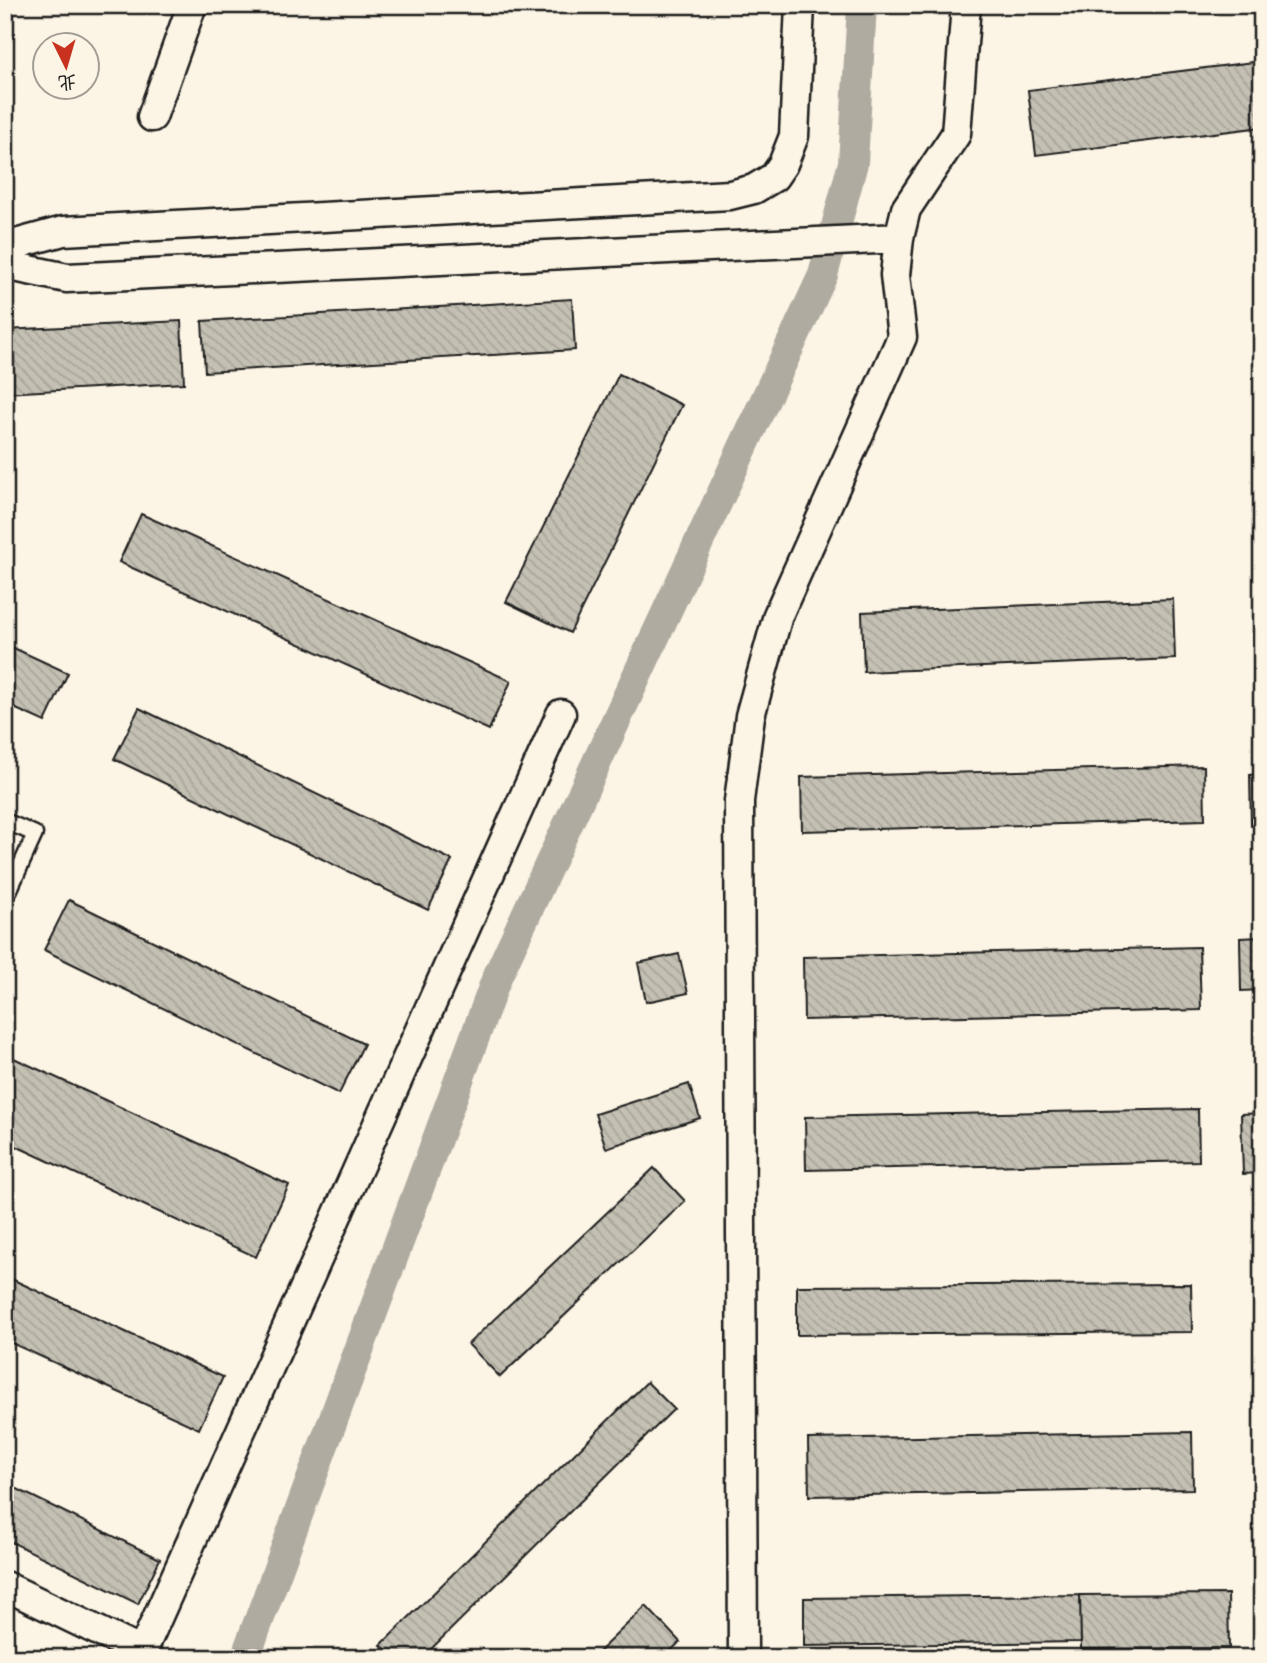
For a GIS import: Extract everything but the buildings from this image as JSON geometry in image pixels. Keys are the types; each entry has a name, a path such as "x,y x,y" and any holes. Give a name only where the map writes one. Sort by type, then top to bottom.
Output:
{"street":[{"path":"152,117 191,5"},
{"path":"5,247 63,231 730,195 754,189 774,177 783,164 794,136 800,5"},
{"path":"743,1658 739,802 750,716 778,615 902,337 895,275 900,238 906,209 956,134 966,5"},
{"path":"5,265 67,278 900,238"},
{"path":"5,1586 142,1655 561,714"}],"lane":[{"path":"5,821 35,834 5,900"}],"waterway":[{"path":"245,1658 497,977 823,275 853,163 862,5"}]}
